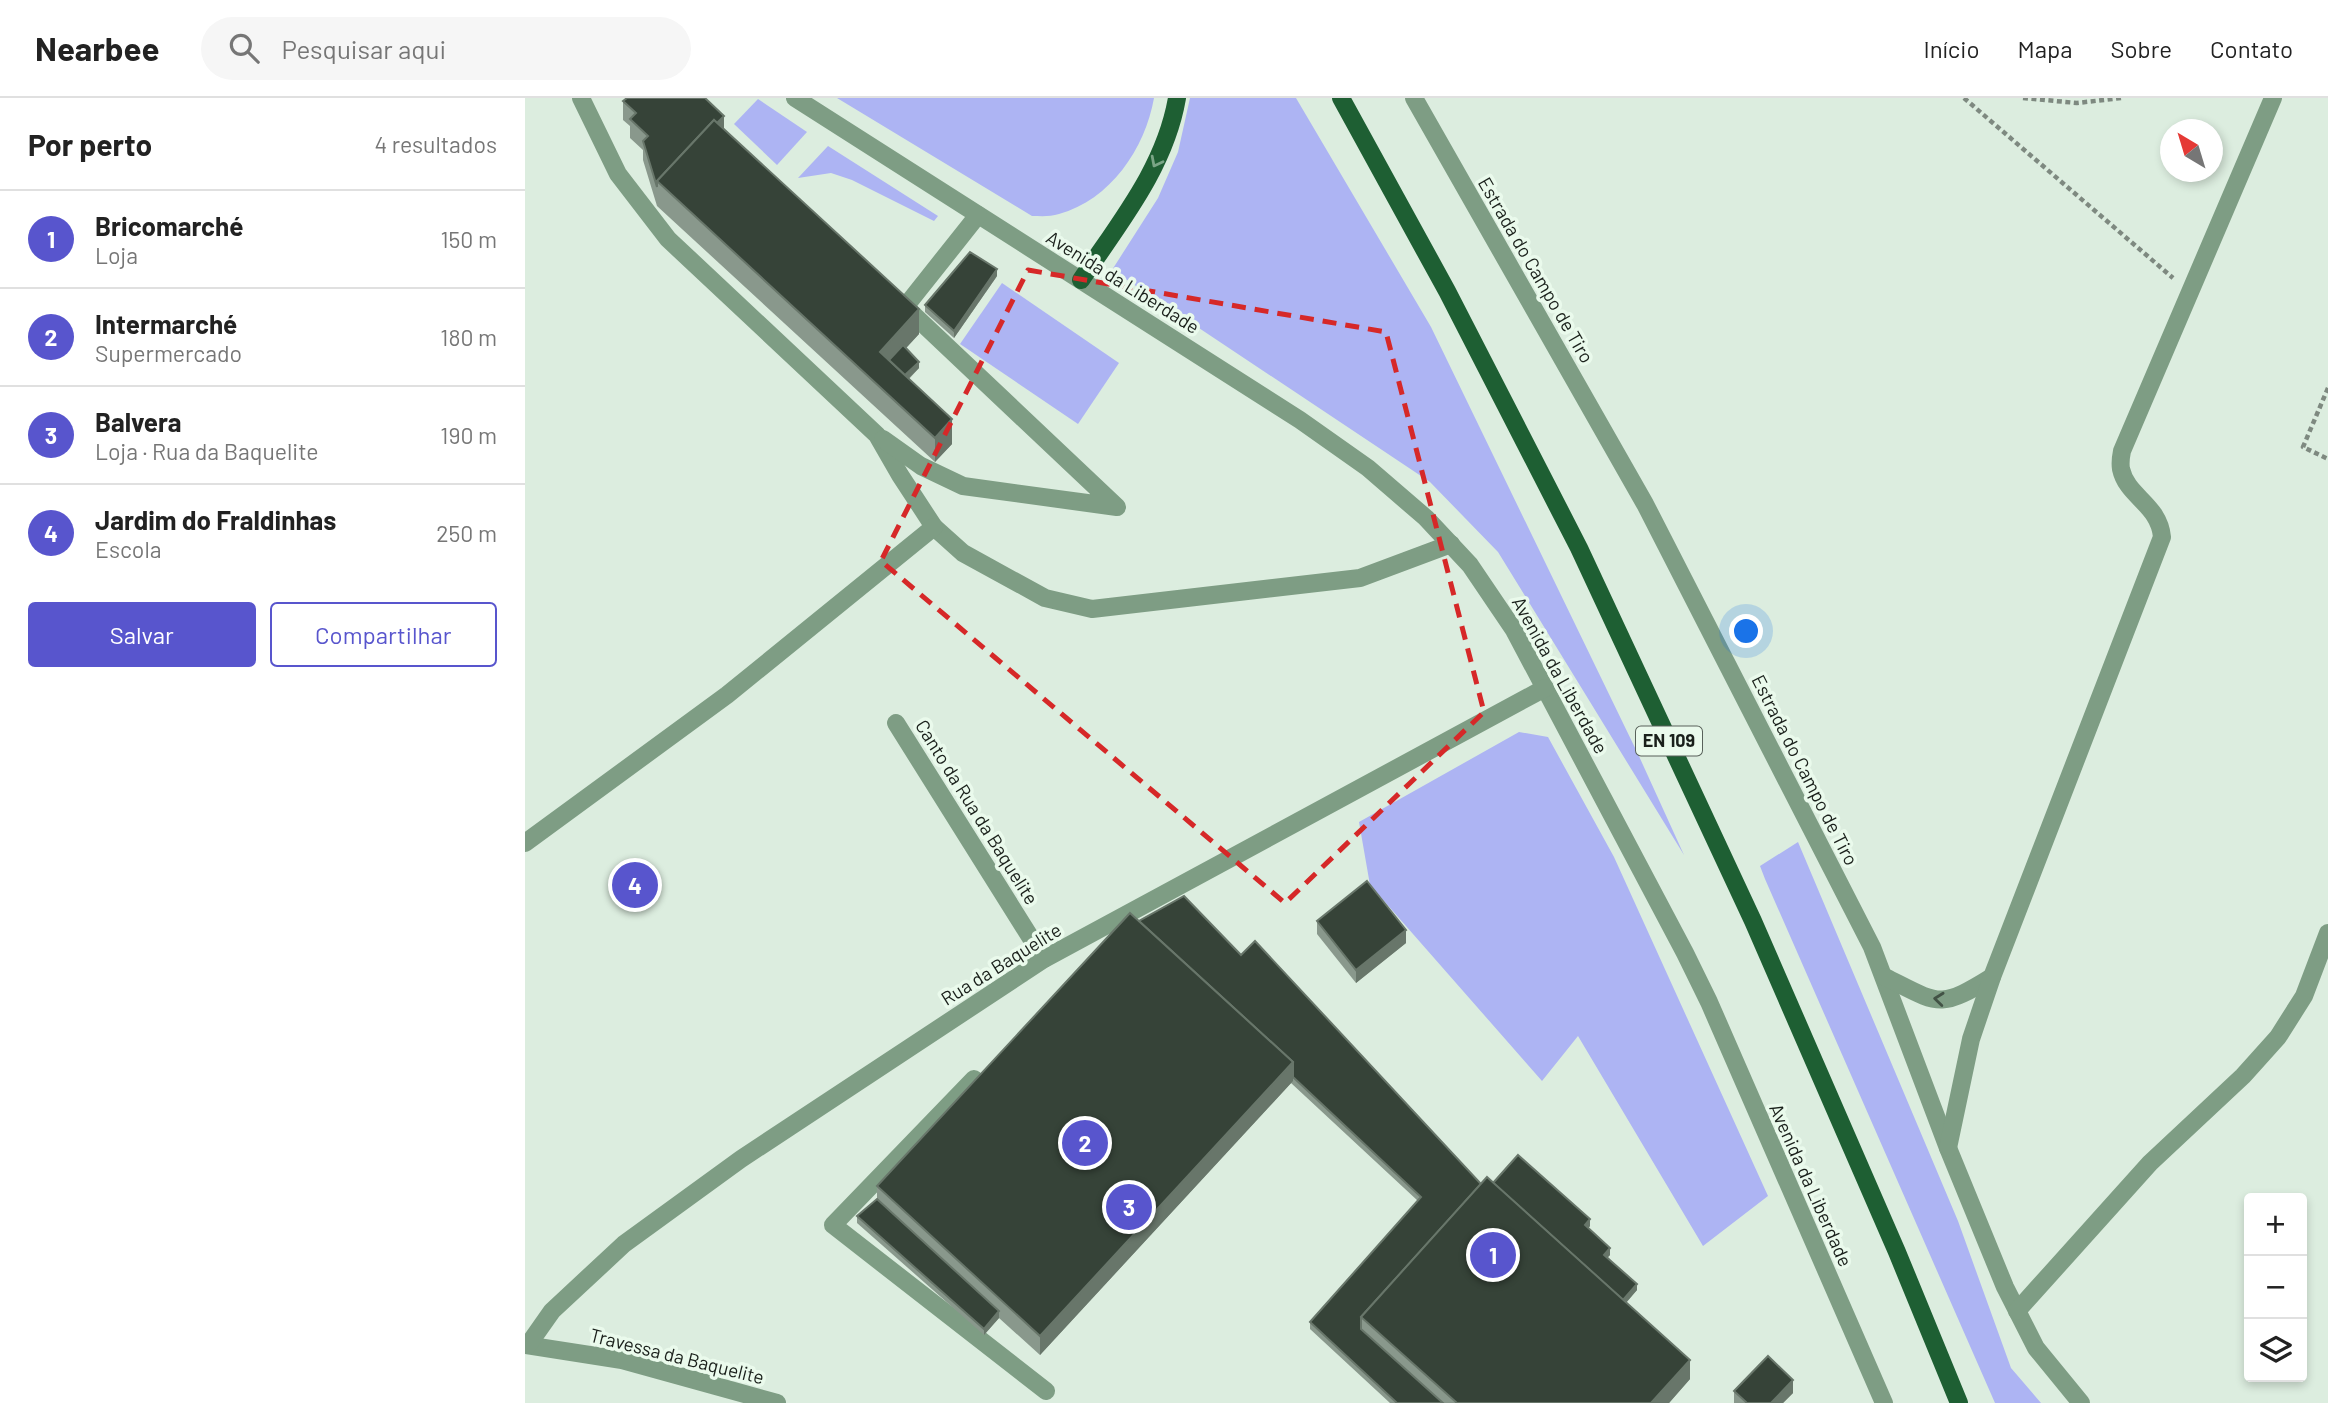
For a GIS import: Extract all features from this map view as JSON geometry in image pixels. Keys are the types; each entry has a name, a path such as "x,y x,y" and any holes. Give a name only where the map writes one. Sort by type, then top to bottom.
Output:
{"main road":[{"path":"1081,281 1133,205 1159,159 1173,119 1177,98"},
{"name":"EN 109","path":"1341,98 1447,291 1579,548 1753,921 1897,1252 1959,1403"}],"street":[{"path":"581,98 618,174 668,239 877,435 921,466 963,486 1117,507 886,289"},
{"name":"Avenida da Liberdade","path":"795,98 1300,420 1369,468 1405,498 1470,565 1500,607 1545,688 1685,953 1709,1002 1884,1403"},
{"name":"Estrada do Campo de Tiro","path":"1414,98 1645,504 1872,947 1948,1148 2017,1311 2036,1348 2081,1403"},
{"path":"1948,1148 1971,1039 1992,976 2162,537 2161,523 2155,512 2128,484 2121,469 2122,451 2273,98"},
{"path":"905,307 978,215"},
{"path":"877,435 899,475 934,527 963,553 1045,598 1092,609 1360,578 1451,544"},
{"path":"525,843 727,695 934,527"},
{"name":"Rua da Baquelite","path":"526,1345 552,1311 624,1244 741,1159 1044,959 1545,688"},
{"name":"Canto da Rua da Baquelite","path":"896,723 1044,959"},
{"path":"2017,1311 2150,1163 2243,1076 2278,1037 2304,996 2328,933"},
{"path":"1885,977 1933,1000 1950,1001 1992,976"},
{"path":"974,1079 832,1225 1046,1391"},
{"name":"Travessa da Baquelite","path":"526,1345 622,1360 777,1403"}],"path":[{"path":"1964,98 2190,292"},
{"path":"2023,98 2077,103 2121,98"},
{"path":"2328,388 2304,447 2328,459"}],"highlighted area":[{"path":"1028,270 1386,332 1484,712 1285,903 881,561"}],"shaded area":[{"path":"837,98 1154,98 1143,136 1122,170 1109,185 1077,207 1056,215 1032,216"},
{"path":"1190,98 1296,98 1431,327 1638,754 1684,855 1498,552 1430,482 1112,270 1158,198 1178,152"},
{"path":"758,99 807,132 777,165 734,124"},
{"path":"828,146 938,216 934,221 852,180 831,173 798,178"},
{"path":"1002,283 1119,363 1078,424 960,344"},
{"path":"1519,732 1548,737 1614,857 1768,1196 1703,1246 1578,1036 1542,1081 1370,885 1359,822"},
{"path":"1798,842 1958,1221 2011,1368 2041,1403 1995,1403 1765,879 1760,866"}],"building":[{"path":"627,98 705,98 724,116 717,123 714,120 657,181 657,187 643,141 648,136 630,119 636,113 623,101"},
{"path":"714,120 919,309 880,352 952,419 935,438 657,181"},
{"path":"970,252 997,269 954,331 925,305"},
{"path":"903,345 919,362 905,375 889,360"},
{"path":"1367,881 1406,930 1356,970 1317,921"},
{"path":"1184,896 1241,955 1255,941 1481,1184 1361,1317 1361,1329 1443,1403 1397,1403 1310,1322 1421,1197 1293,1077 1293,1062 1139,921"},
{"path":"1130,913 1293,1062 1040,1336 877,1186"},
{"path":"1518,1155 1590,1219 1585,1225 1610,1248 1604,1255 1637,1284 1623,1300 1493,1183"},
{"path":"1487,1177 1690,1360 1651,1403 1457,1403 1361,1317"},
{"path":"877,1199 999,1311 984,1329 857,1216"},
{"path":"1768,1356 1793,1380 1771,1403 1747,1403 1734,1391"}],"place":[{"name":"Jardim do Fraldinhas","path":"635,885"},
{"name":"Intermarché","path":"1085,1143"},
{"name":"Balvera","path":"1129,1207"},
{"name":"Bricomarché","path":"1493,1255"}]}
